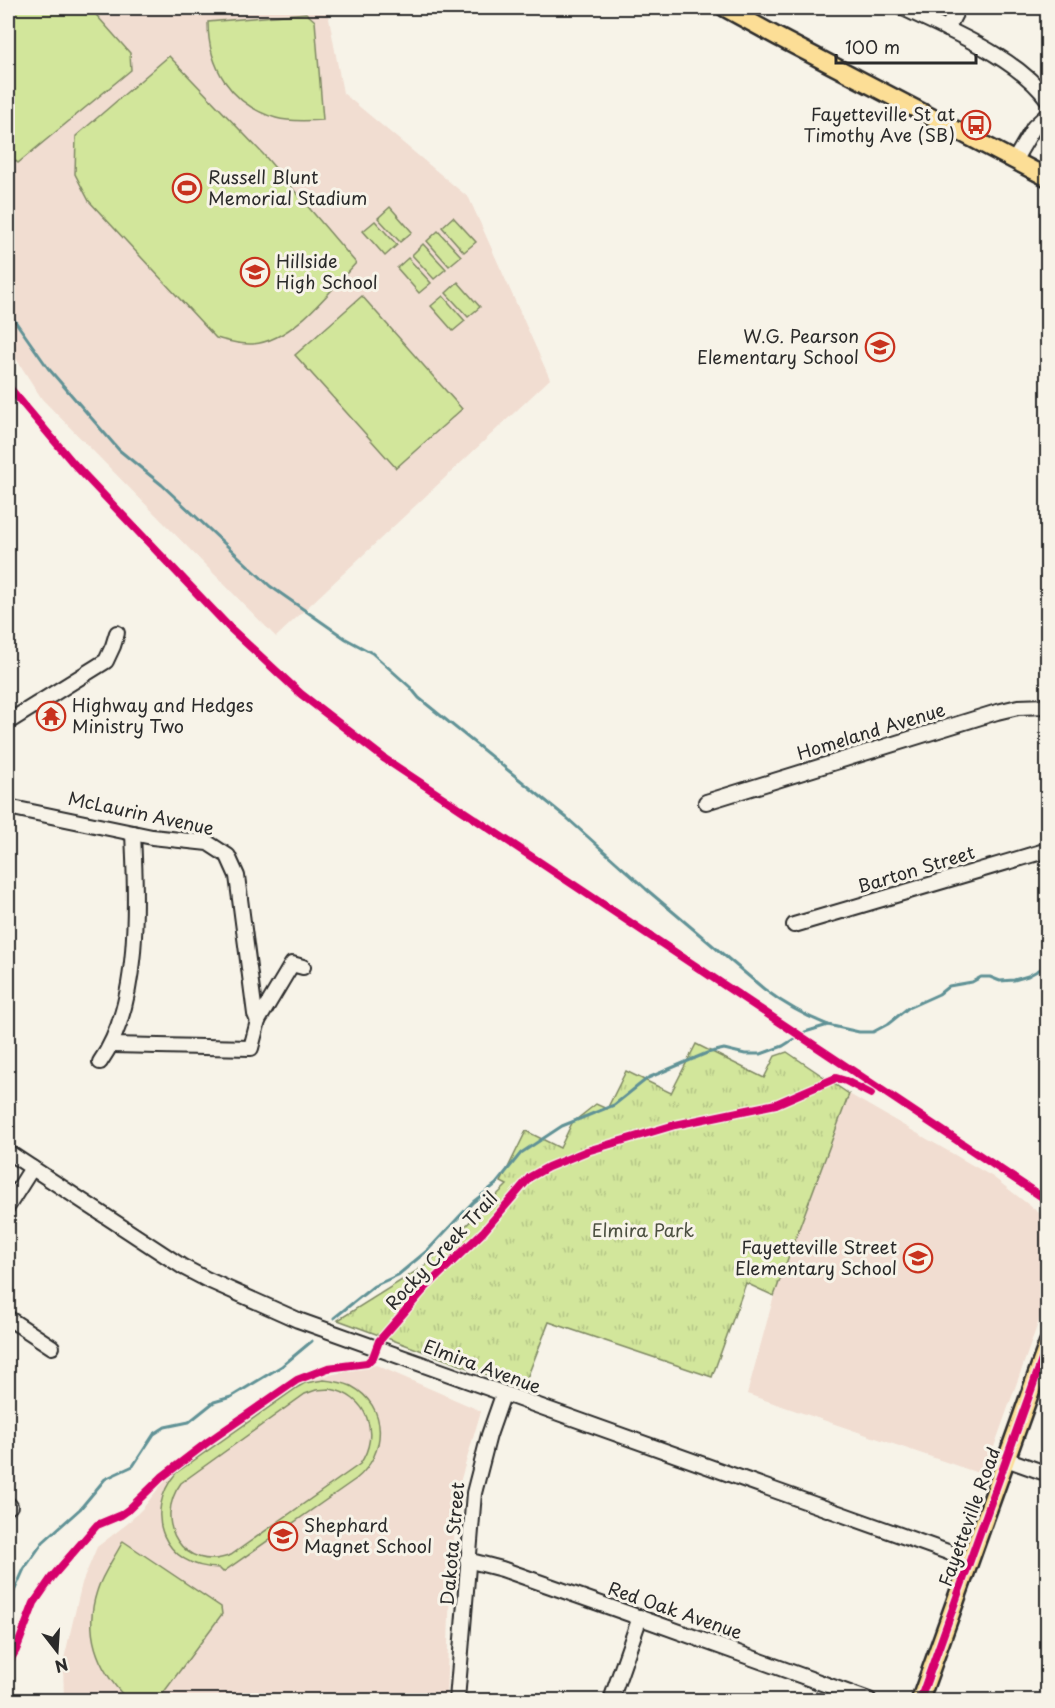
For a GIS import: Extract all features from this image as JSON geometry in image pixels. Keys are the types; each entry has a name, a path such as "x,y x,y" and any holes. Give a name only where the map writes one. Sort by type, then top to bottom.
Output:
{"main road":[{"path":"725,8 1047,178"},
{"name":"Fayetteville Road","path":"920,1701 1047,1343"}],"street":[{"path":"903,8 947,29 1015,68 1032,82 1047,100"},
{"path":"947,29 958,8"},
{"path":"1014,160 1030,132 1047,114"},
{"path":"8,722 106,660 117,633"},
{"name":"Homeland Avenue","path":"706,802 997,712 1018,707 1047,706"},
{"name":"McLaurin Avenue","path":"8,807 133,833 208,843 223,851 231,861 237,876 255,1014 262,1016"},
{"path":"100,1062 112,1045 129,987 134,933 133,833"},
{"name":"Barton Street","path":"794,925 1047,850"},
{"path":"112,1045 251,1048 262,1016 292,964 303,967"},
{"name":"Elmira Avenue","path":"8,1152 160,1253 206,1280 298,1320 970,1560"},
{"path":"8,1206 32,1168"},
{"path":"8,1318 52,1347"},
{"name":"Dakota Street","path":"458,1701 467,1560 474,1493 489,1435 503,1395"},
{"path":"1006,1459 1047,1474"},
{"name":"Red Oak Avenue","path":"467,1560 502,1569 640,1617 869,1701"},
{"path":"611,1701 640,1617"}],"shaded area":[{"name":"Hillside High School","path":"8,8 327,8 343,93 469,198 550,379 276,637 42,399 8,346"},
{"name":"Fayetteville Street Elementary School","path":"849,1094 993,1177 1047,1219 1047,1298 984,1475 747,1394 774,1296"},
{"name":"Shephard Magnet School","path":"376,1365 481,1411 458,1489 450,1589 446,1700 64,1700 63,1663 82,1583 97,1547 127,1524 144,1507 170,1473 302,1381"}],"green space":[{"path":"8,8 90,8 130,53 131,70 18,163 8,154"},
{"path":"306,13 315,21 323,120 293,121 276,118 246,104 225,82 212,54 208,22"},
{"name":"Russell Blunt Memorial Stadium","path":"169,56 264,155 356,263 310,313 282,334 268,341 243,344 216,338 89,201 75,174 76,136"},
{"path":"390,207 412,232 400,242 378,218"},
{"path":"453,217 476,242 464,252 442,227"},
{"path":"375,221 397,245 385,256 363,231"},
{"path":"438,231 461,256 449,266 427,241"},
{"path":"423,244 446,269 434,279 412,255"},
{"path":"408,258 431,283 419,293 397,268"},
{"path":"458,282 480,307 468,317 446,293"},
{"path":"362,296 462,409 396,468 295,355"},
{"path":"443,296 465,321 453,331 431,306"},
{"name":"Elmira Park","path":"696,1044 764,1078 775,1056 787,1052 849,1094 774,1296 746,1283 712,1377 549,1322 523,1388 338,1320 426,1265 507,1185 501,1182 526,1131 560,1148 572,1123 596,1104 607,1109 626,1071 671,1093"},
{"path":"324,1380 348,1385 363,1395 372,1405 379,1431 378,1444 374,1457 366,1469 356,1479 223,1572 219,1568 200,1566 184,1559 172,1549 164,1536 160,1521 161,1505 166,1489 176,1473 305,1383","holes":["330,1389 343,1393 361,1407 367,1418 369,1440 360,1464 231,1555 214,1559 199,1557 187,1551 178,1541 172,1528 170,1513 173,1498 181,1483 305,1394"]},
{"path":"123,1541 221,1607 222,1614 158,1700 128,1700 101,1664 96,1650 92,1622 93,1607 99,1585"}],"waterway":[{"path":"8,311 48,368 119,450 162,485 270,586 346,639 372,653 419,698 567,818 646,889 764,989 779,1000 828,1025"},
{"path":"334,1318 374,1286 398,1275 428,1250 473,1202 496,1184 521,1153 562,1126 614,1105 648,1078 707,1053 724,1049 745,1054 761,1054 783,1046 805,1032 828,1025 859,1032 873,1032 888,1024 908,1008 939,994 949,986 972,982 981,977 990,977 1000,981 1014,980 1028,976 1048,965"},
{"path":"8,1605 24,1569 43,1542 80,1509 105,1479 133,1466 154,1434 165,1427 189,1422 214,1402 231,1397 282,1366 312,1341"}],"cycle path":[{"path":"8,386 74,464 229,627 301,694 385,759 1048,1201"},
{"name":"Rocky Creek Trail","path":"8,1664 16,1650 34,1603 52,1577 97,1525 128,1510 162,1477 209,1441 297,1380 328,1368 367,1363 373,1357 379,1341 426,1287 483,1232 530,1177 587,1151 675,1125 776,1104 836,1078 871,1094"},
{"path":"920,1700 1048,1343"}],"place":[{"name":"Fayetteville St at Timothy Ave (SB)","path":"976,125"},
{"name":"Russell Blunt Memorial Stadium","path":"187,188"},
{"name":"Hillside High School","path":"255,272"},
{"name":"W.G. Pearson Elementary School","path":"880,347"},
{"name":"Highway and Hedges Ministry Two","path":"51,716"},
{"name":"Fayetteville Street Elementary School","path":"918,1258"},
{"name":"Shephard Magnet School","path":"283,1536"}]}
